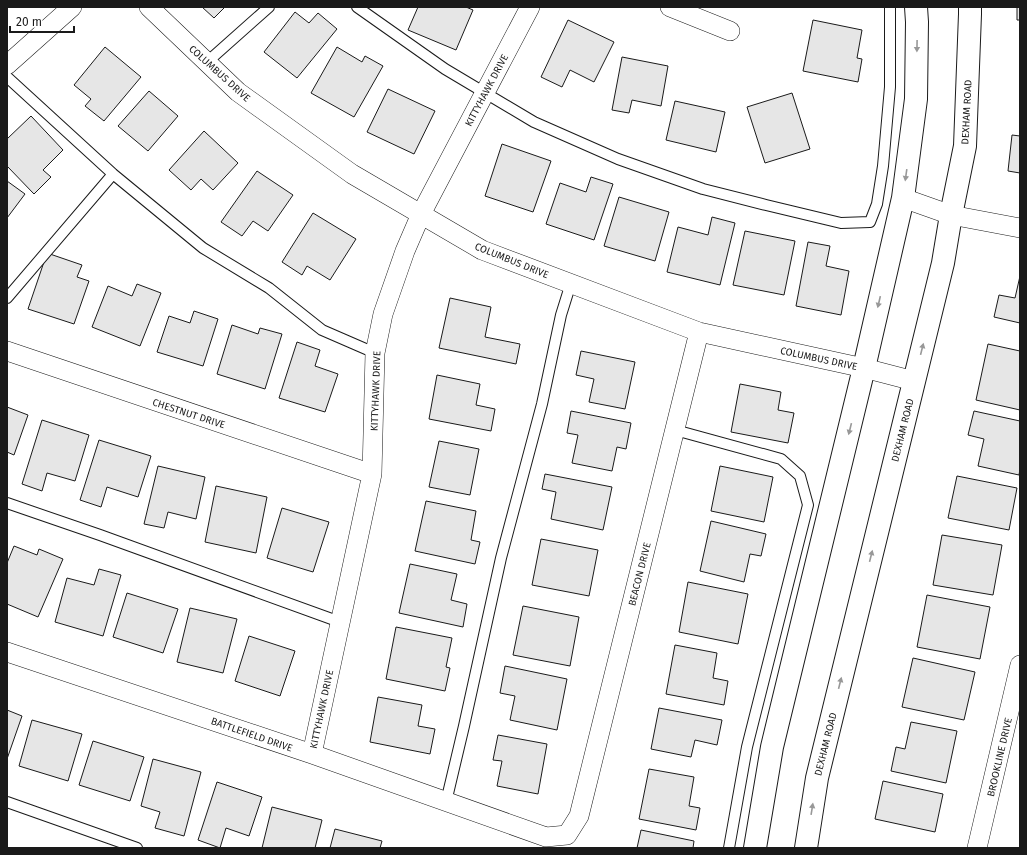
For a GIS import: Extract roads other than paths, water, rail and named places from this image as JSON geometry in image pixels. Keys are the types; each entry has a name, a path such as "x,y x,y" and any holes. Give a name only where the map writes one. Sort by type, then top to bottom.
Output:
{"street":[{"path":"7,65 72,7"},
{"name":"COLUMBUS DRIVE","path":"149,7 238,92 352,174 482,250 699,332 864,368 914,382"},
{"name":"KITTYHAWK DRIVE","path":"312,754 372,474 375,352 383,314 405,251 421,214 530,7"},
{"path":"670,7 730,30"},
{"path":"755,848 772,748 864,368 903,198 916,99 916,7"},
{"name":"DEXHAM ROAD","path":"806,848 817,778 943,263 965,146 970,7"},
{"path":"903,198 951,215 1020,228"},
{"name":"BEACON DRIVE","path":"579,816 699,332"},
{"name":"CHESTNUT DRIVE","path":"7,351 372,474"},
{"name":"BATTLEFIELD DRIVE","path":"7,652 312,754 546,837 567,835 579,816"},
{"name":"BROOKLINE DRIVE","path":"977,848 1020,665"}],"lane":[{"path":"206,63 269,7"},
{"path":"357,7 445,69 534,122 618,160 696,186 841,223 870,222 877,204 883,166 890,87 890,7"},
{"path":"7,77 113,174 203,248 269,288 322,330 375,352"},
{"path":"7,298 113,174"},
{"path":"446,802 501,558 542,404 561,315 571,283"},
{"path":"675,430 781,459 800,476 808,505 747,747 729,848"},
{"path":"7,503 340,622"},
{"path":"7,802 137,848"}]}
